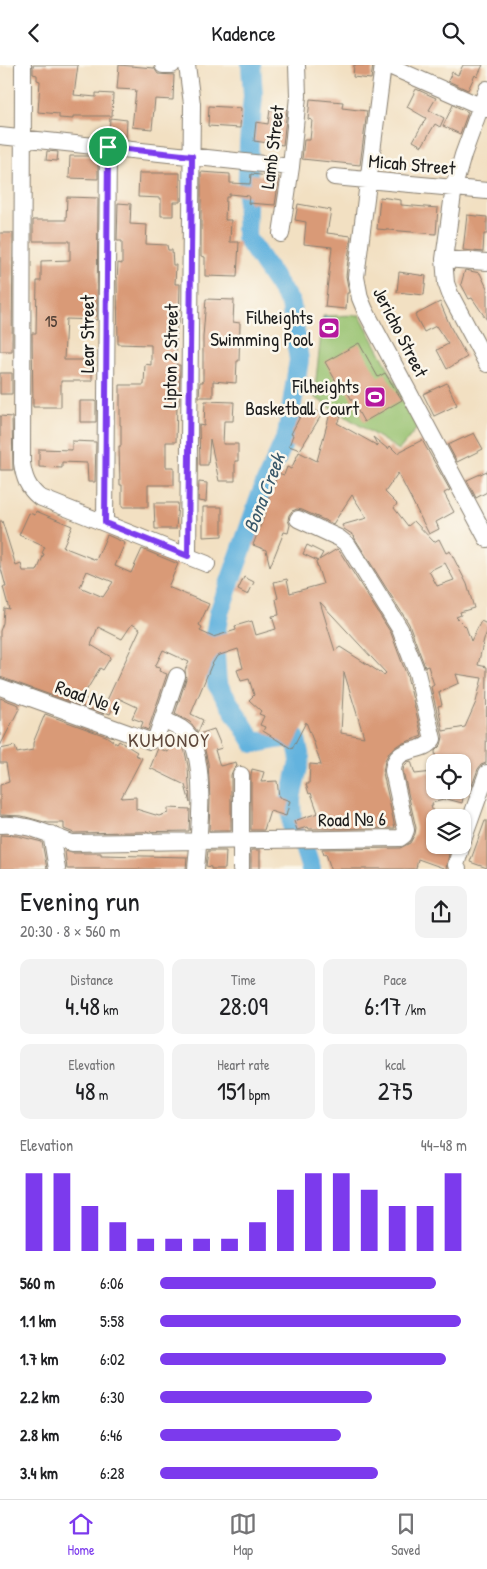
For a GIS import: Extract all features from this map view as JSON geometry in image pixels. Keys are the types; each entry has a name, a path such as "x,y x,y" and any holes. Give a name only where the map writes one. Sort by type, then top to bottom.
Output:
{"street":[{"path":"23,65 23,473 30,487 39,497 207,564"},
{"path":"163,65 172,65"},
{"name":"Lipton 2 Street","path":"187,65 192,104 188,556"},
{"name":"Lamb Street","path":"281,234 291,167 298,96 297,65"},
{"path":"385,65 484,108"},
{"name":"Jericho Street","path":"385,65 356,277 360,298 487,539"},
{"path":"487,89 484,108 463,155 454,187 444,259 446,283 450,294 481,342 487,364"},
{"path":"0,136 291,167"},
{"name":"Lear Street","path":"105,523 108,147"},
{"name":"Micah Street","path":"334,177 487,191"},
{"path":"444,259 487,262"},
{"name":"Road № 6","path":"0,825 24,826 72,843 400,838 404,835 406,830 393,771 394,763 401,754 427,745 433,739 419,682 407,644 395,620 348,545 339,537 298,519"},
{"path":"177,676 163,719 180,727 188,735 199,764 200,782 196,869"},
{"name":"Road № 4","path":"0,687 150,741 156,738 163,719"},
{"path":"471,818 487,773"},
{"path":"241,775 241,869"},
{"path":"51,834 57,869"},
{"path":"458,869 456,865 459,854"}],"green space":[{"path":"360,315 419,426 399,450 314,397 323,316"}],"water":[{"name":"Filheights Swimming Pool","path":"324,317 337,319 334,339 321,337"}],"building":[{"path":"33,65 78,65 74,95 96,97 96,93 113,94 112,116 73,116 73,119 59,118 59,114 38,112 40,81 37,80 37,75 33,74"},
{"path":"119,65 154,68 158,74 174,75 173,100 155,99 152,129 132,127 136,90 117,89"},
{"path":"354,65 373,65 371,79 353,77"},
{"path":"463,65 483,65 477,77 475,75 468,90 448,81 452,72 458,75"},
{"path":"416,89 436,98 429,110 444,118 440,127 435,124 422,146 413,141 426,118 407,107"},
{"path":"310,99 343,102 342,108 367,111 360,165 302,159 304,140 310,140 312,120 308,119"},
{"path":"453,105 468,112 460,134 443,126"},
{"path":"209,106 241,108 240,128 208,126"},
{"path":"287,109 283,145 254,141 256,122 268,124 270,110"},
{"path":"110,118 127,120 126,139 109,137"},
{"path":"47,151 58,152 57,161 46,160"},
{"path":"70,156 98,156 98,179 69,178"},
{"path":"201,172 230,174 230,183 250,184 251,174 279,177 275,205 248,203 249,196 229,194 229,197 226,197 225,220 231,220 230,242 239,242 237,277 205,276 205,257 201,256"},
{"path":"139,173 180,173 180,202 173,202 173,216 161,216 161,198 138,197"},
{"path":"67,197 98,198 97,320 66,319 64,360 92,360 92,381 61,381 61,407 33,407 32,333 36,333 37,281 41,281 41,261 70,260 70,241 33,241 33,220 66,220"},
{"path":"380,197 401,200 401,205 438,208 436,234 377,229"},
{"path":"118,203 131,204 130,224 147,225 146,244 167,245 168,250 172,250 173,265 176,265 175,284 180,284 179,323 177,323 176,342 176,365 180,365 176,442 166,442 166,467 174,467 174,485 148,485 148,507 122,507 119,446 121,446 120,385 144,385 145,364 151,365 151,345 118,344 117,281 118,263 122,264 122,241 117,241"},
{"path":"298,204 331,210 327,233 351,236 346,276 349,293 347,293 346,309 325,307 332,247 304,244 306,222 295,220"},
{"path":"467,215 487,217 487,234 484,234 483,252 463,250"},
{"path":"0,233 13,233 12,351 0,351"},
{"path":"465,270 480,273 487,288 487,320 472,298 469,299 461,284"},
{"path":"399,272 426,276 424,295 397,292"},
{"path":"206,299 234,300 233,322 240,323 239,361 237,361 236,383 213,381 213,397 199,397 200,382 203,382 203,337"},
{"path":"440,302 451,328 467,357 447,369 437,350 448,344 436,326 424,332 415,315"},
{"path":"359,343 378,377 385,373 402,400 364,422 344,386 340,388 325,362"},
{"path":"0,373 12,373 12,394 0,394"},
{"path":"447,383 457,405 434,416 423,394"},
{"path":"80,401 96,401 96,422 80,422"},
{"path":"205,401 234,402 233,421 224,421 223,444 238,444 238,461 235,461 235,481 219,481 210,439 208,465 200,465 199,425 204,426"},
{"path":"306,405 322,414 300,450 289,446 293,435 291,434"},
{"path":"331,410 341,417 337,423 378,446 373,437 388,449 390,446 397,453 422,440 450,490 444,493 454,512 436,522 439,529 429,534 398,473 385,492 397,504 394,508 408,526 414,521 434,542 439,539 446,553 450,551 467,584 474,608 460,612 461,615 456,617 466,627 471,641 481,621 487,624 487,632 478,665 487,667 486,763 478,769 471,788 471,754 435,754 443,737 431,687 434,685 428,666 425,667 409,624 355,536 344,529 342,525 367,518 352,495 333,524 302,510 292,511 288,520 290,525 288,533 284,532 270,567 266,550 253,545 266,511 271,488 273,488 278,473 284,475 287,467 291,469 299,452 317,461","holes":["445,563 454,580 437,586 429,571","456,674 482,678 476,702 465,727 443,731 438,706 442,705 439,692 459,683"]},
{"path":"0,416 12,417 13,470 0,470"},
{"path":"474,433 483,449 457,462 448,445"},
{"path":"72,441 96,442 95,482 88,482 87,463 62,462 62,468 39,467 39,449 72,450"},
{"path":"487,471 487,492 476,498 467,480"},
{"path":"199,482 207,483 206,502 198,501"},
{"path":"154,503 178,503 176,529 155,529"},
{"path":"203,507 222,507 222,536 203,537"},
{"path":"36,511 72,526 63,547 96,560 107,535 125,543 115,566 131,573 142,549 178,564 168,587 209,604 199,625 202,627 200,631 213,637 236,630 235,626 252,621 256,635 276,629 272,616 279,615 276,599 278,598 274,582 287,579 290,593 323,584 316,562 318,561 303,554 307,545 323,553 319,560 337,549 391,633 407,676 422,736 398,745 390,751 385,760 383,773 395,828 309,829 308,827 297,830 294,821 318,813 306,784 309,784 310,764 321,765 314,743 306,722 292,749 263,731 265,727 260,725 264,716 259,714 261,711 249,700 254,695 249,679 241,681 237,670 243,668 238,649 217,656 211,666 191,714 203,720 198,732 190,722 175,714 186,679 185,670 189,662 163,650 155,667 160,668 159,671 167,674 148,730 141,727 143,722 132,718 137,707 118,698 110,714 102,711 140,629 132,624 122,639 98,627 91,645 111,657 103,670 100,668 83,696 104,714 0,677 0,631 3,623 4,608 9,609 0,565 0,521 2,521 16,566 21,564 23,571 37,571 45,547 19,535 29,513 35,515","holes":["87,571 113,582 103,597 80,587","320,602 386,673 384,675 340,647 335,651","344,672 364,737 341,733"]},
{"path":"244,577 254,582 248,595 238,590"},
{"path":"0,698 19,705 19,709 0,746"},
{"path":"45,714 106,736 117,744 119,741 137,752 135,755 142,758 121,798 136,797 136,809 159,816 168,813 168,808 190,809 189,831 74,833 64,829 64,823 48,823 22,816 0,815 0,785 9,782 6,763 0,763 0,749 15,746 17,753 33,750 33,743"},
{"path":"214,729 222,748 215,750 220,766 236,762 237,766 231,775 231,831 209,831 208,763 199,734"},
{"path":"176,737 185,752 188,766 190,803 185,785 150,768 158,748 168,752"},
{"path":"411,761 415,774 426,773 426,799 447,799 432,803 432,809 426,809 425,841 426,854 449,854 446,869 418,859 416,869 331,869 326,854 324,855 322,849 400,848 410,843 416,828 403,771 404,766 408,762"},
{"path":"252,769 264,772 261,782 277,781 279,797 290,801 286,816 270,811 264,830 251,830"},
{"path":"447,799 463,799 462,803"},
{"path":"485,821 487,821 487,868 470,862"},
{"path":"0,835 18,836 42,842 47,869 0,869"},
{"path":"251,850 260,850 260,869 251,869"},
{"path":"65,851 72,853 101,853 101,855 187,857 186,869 67,869"},
{"path":"208,851 226,851 225,869 211,869 211,867 206,866"}],"waterway":[{"name":"Bona Creek","path":"251,65 253,96 249,143 246,237 291,304 299,360 287,435 263,489 219,613 214,641 217,684 254,743 280,738 296,739 300,758 291,798 292,831 304,847 311,869"}],"place":[{"name":"Filheights Swimming Pool","path":"329,328"},
{"name":"Filheights Basketball Court","path":"375,397"}],"district":[{"name":"KUMONOY","path":"169,740"}],"route":[{"path":"108,147 192,156 188,556 105,523 108,147"}]}
